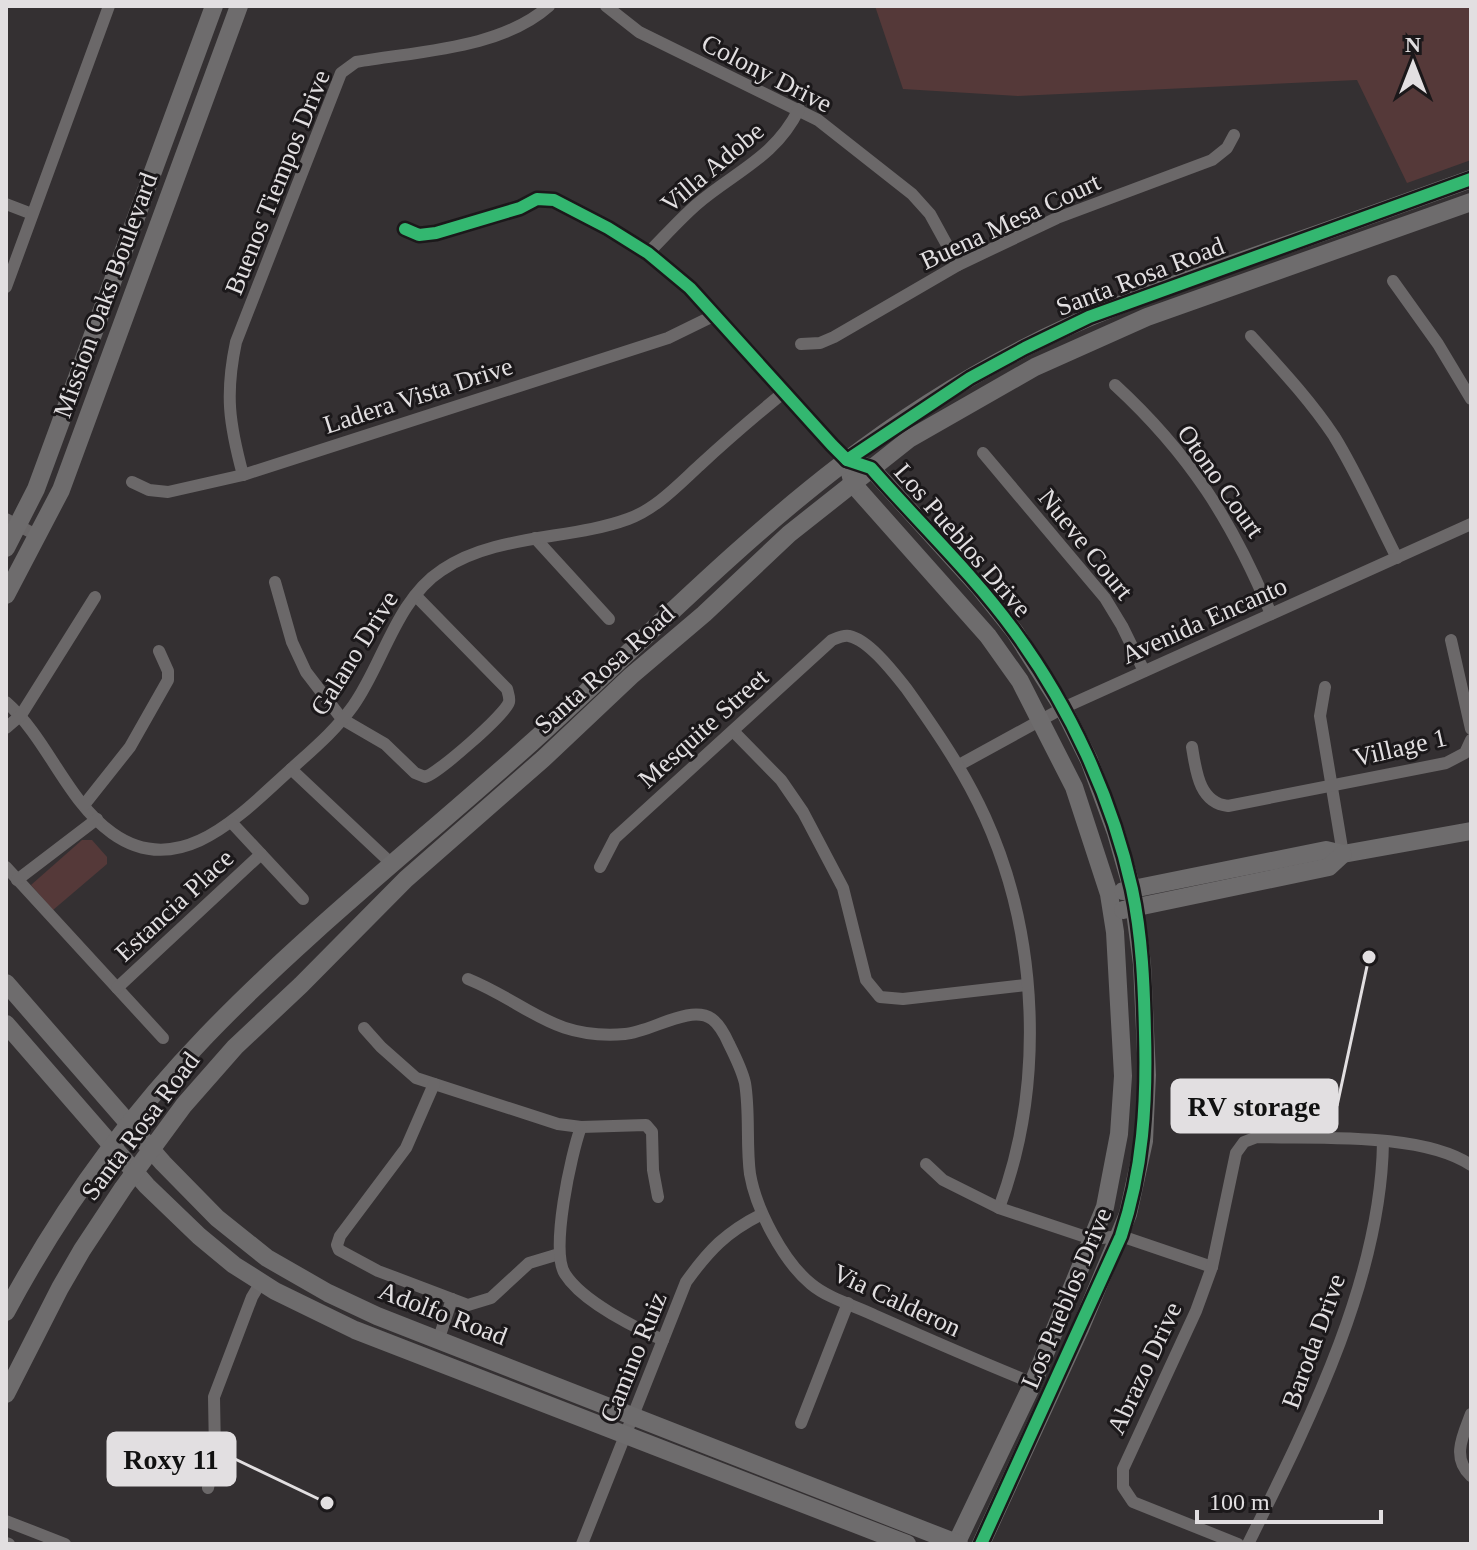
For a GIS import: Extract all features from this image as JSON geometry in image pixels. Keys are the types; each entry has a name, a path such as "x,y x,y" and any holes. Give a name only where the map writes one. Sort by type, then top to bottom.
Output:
{"main road":[{"name":"Mission Oaks Boulevard","path":"6,548 12,522 36,489 214,6"},
{"name":"Mission Oaks Boulevard","path":"6,595 61,490 239,6"},
{"name":"Santa Rosa Road","path":"6,1312 54,1227 112,1145 206,1035 795,501 847,460 970,378 1089,317 1471,179"},
{"name":"Santa Rosa Road","path":"6,1394 60,1288 135,1172 184,1105 235,1047 406,879 704,614 789,534 909,439 978,398 1088,343 1147,317 1471,202"},
{"name":"Los Pueblos Drive","path":"847,460 871,468 979,587 1015,632 1063,708 1102,792 1133,899 1145,1013 1144,1141 1121,1236 981,1544"},
{"name":"Los Pueblos Drive","path":"847,460 853,484 988,636 1020,681 1074,787 1111,903 1123,1076 1119,1134 1105,1207 1033,1383 957,1544"},
{"path":"1133,899 1201,876 1326,850 1343,854 1471,831"},
{"path":"1111,903 1204,895 1329,867 1343,854"},
{"path":"1201,876 1204,895"},
{"name":"Adolfo Road","path":"6,983 204,1206 267,1258 352,1304 957,1544"},
{"name":"Adolfo Road","path":"6,1024 135,1172 199,1236 261,1282 334,1321 907,1544"}],"street":[{"path":"6,287 109,6"},
{"name":"Buenos Tiempos Drive","path":"243,475 231,431 229,403 229,376 236,342 341,73 356,62 493,37 522,26 549,6"},
{"name":"Colony Drive","path":"606,6 639,32 818,120 912,194 930,214 958,265"},
{"name":"Villa Adobe","path":"648,253 697,204 765,155 782,137 799,109"},
{"name":"Buena Mesa Court","path":"801,344 820,343 834,337 958,265 1057,218 1212,160 1227,148 1234,135"},
{"name":"Los Pueblos Drive","path":"405,229 419,235 436,233 520,208 537,199 554,200 608,228 648,253 690,288 847,460"},
{"path":"6,204 32,214"},
{"path":"1393,281 1438,344 1471,399"},
{"name":"Ladera Vista Drive","path":"132,482 149,490 168,492 243,475 668,338 713,316"},
{"path":"1251,336 1298,388 1333,436 1397,558"},
{"name":"Otono Court","path":"1115,385 1147,416 1205,487 1230,525 1271,614"},
{"name":"Galano Drive","path":"6,702 21,715 84,805 115,835 129,843 164,849 194,844 232,823 342,719 359,696 416,596 439,572 494,548 634,517 666,496 783,393"},
{"name":"Nueve Court","path":"983,453 1105,598 1144,671"},
{"path":"12,522 38,536"},
{"name":"Avenida Encanto","path":"959,765 1063,708 1471,524"},
{"path":"535,538 609,619"},
{"path":"275,582 301,663 342,719 385,744 415,773 425,777 444,766 508,705 510,697 507,689 416,596"},
{"path":"6,728 21,715 95,597"},
{"name":"Mesquite Street","path":"600,867 615,838 832,640 848,635 861,641 892,669 959,765"},
{"name":"Village 1","path":"1451,640 1471,729"},
{"path":"84,805 130,747 168,680 168,671 159,651"},
{"name":"Village 1","path":"1325,687 1320,716 1343,854"},
{"path":"733,731 781,780 803,812 843,888 864,972 872,990 880,997 903,999 1026,985"},
{"name":"Village 1","path":"1192,747 1204,793 1221,805 1240,805 1446,763 1465,753 1471,740"},
{"path":"959,765 1002,860 1013,897 1026,985 1027,1089 1011,1177 999,1208"},
{"path":"291,769 393,865"},
{"path":"17,880 97,819"},
{"name":"Estancia Place","path":"232,823 303,899"},
{"name":"Estancia Place","path":"117,988 261,854"},
{"name":"Estancia Place","path":"6,867 163,1038"},
{"name":"Via Calderon","path":"468,979 490,988 556,1027 575,1031 627,1034 663,1025 686,1015 704,1015 712,1019 724,1033 745,1081 750,1172 762,1214 778,1244 811,1284 1033,1383"},
{"path":"364,1028 413,1076 434,1084 554,1123 581,1127 640,1123 649,1127 658,1197"},
{"path":"434,1084 406,1148 342,1233 337,1245 340,1253 468,1305 488,1300 525,1265 559,1254"},
{"path":"581,1127 564,1201 559,1254 563,1271 575,1285 623,1322 663,1340"},
{"name":"Abrazo Drive","path":"1238,1544 1133,1502 1127,1496 1121,1478 1130,1451 1196,1311 1212,1267 1236,1153 1244,1142 1257,1137 1383,1142"},
{"path":"1383,1142 1438,1149 1471,1165"},
{"name":"Baroda Drive","path":"1248,1544 1324,1387 1367,1253 1379,1198 1383,1142"},
{"path":"926,1164 943,1180 999,1208 1092,1239 1121,1236 1212,1267"},
{"name":"Camino Ruiz","path":"582,1544 686,1282 701,1261 735,1227 762,1214"},
{"path":"208,1488 215,1453 214,1397 252,1297 261,1282"},
{"path":"439,1338 452,1299"},
{"path":"801,1423 848,1303"},
{"path":"1471,1414 1461,1441 1460,1459 1471,1476"},
{"path":"6,1521 65,1544"}],"shaded area":[{"path":"875,6 1471,6 1471,160 1407,183 1357,80 1018,96 903,89"},
{"path":"82,840 92,840 107,857 107,864 53,910 31,885"}],"cycle path":[{"path":"847,460 970,378 1089,317 1471,179"},
{"path":"405,229 419,235 436,233 520,208 537,199 554,200 648,253 690,288 847,460 871,468 963,569 1035,661 1087,754 1113,821 1132,889 1138,925 1145,1059 1139,1161 1121,1236 981,1544"}],"place":[{"name":"RV storage","path":"1369,957"},
{"name":"Roxy 11","path":"327,1503"}]}
